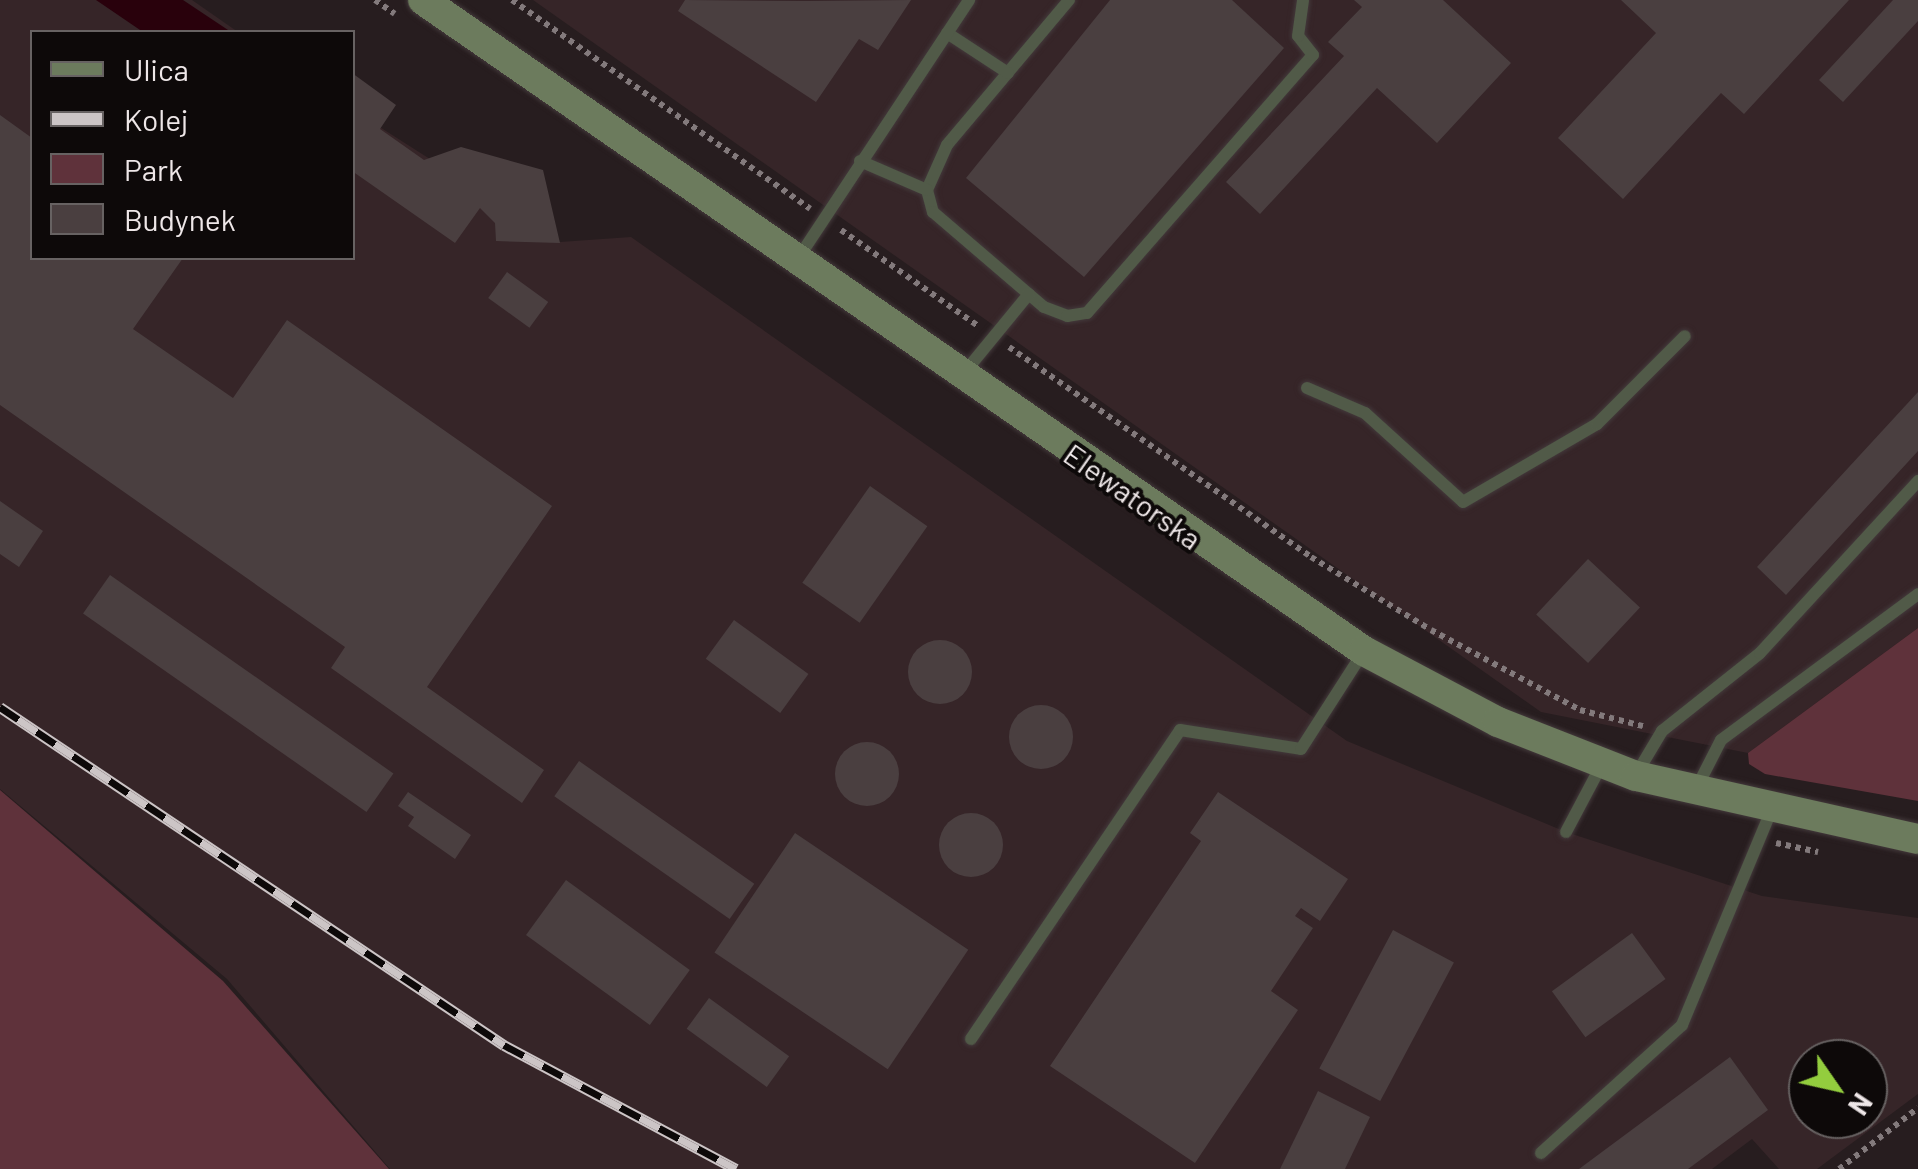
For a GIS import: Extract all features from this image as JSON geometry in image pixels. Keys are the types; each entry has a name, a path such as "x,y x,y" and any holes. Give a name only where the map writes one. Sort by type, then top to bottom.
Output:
{"street":[{"name":"Elewatorska","path":"423,0 1364,651 1602,764 1636,776 1771,811 1918,839"}],"lane":[{"path":"796,261 970,0"},
{"path":"1069,0 932,166 926,190 933,212 1030,294 1067,316 1087,313 1313,55 1298,36 1303,0"},
{"path":"947,33 1008,73"},
{"path":"860,162 926,190"},
{"path":"962,376 992,335 1030,294"},
{"path":"1307,388 1365,413 1462,502 1597,424 1684,336"},
{"path":"1636,776 1662,732 1760,653 1918,481"},
{"path":"1694,792 1720,740 1918,594"},
{"path":"971,1040 1180,730 1301,749 1364,651"},
{"path":"1566,832 1602,764"},
{"path":"1541,1152 1682,1026 1771,811"}],"path":[{"path":"512,0 1311,557 1431,630 1580,710 1662,732"},
{"path":"1839,1169 1918,1108"}],"shaded area":[{"path":"0,0 192,0 235,30 30,30 30,260 355,260 355,111 560,242 631,237 1347,741 1566,832 1762,896 1918,918 1918,1094 1888,1116 1888,1039 1788,1039 1788,1139 1857,1139 1817,1169 1779,1169 1752,1139 1712,1169 390,1169 227,979 0,789"},
{"path":"96,0 183,0 228,30 140,30"},
{"path":"533,0 1918,0 1918,628 1748,753 1541,712"}],"green space":[{"path":"1918,628 1918,801 1765,774 1749,764 1748,753"},
{"path":"0,790 223,981 389,1169 0,1169"}],"building":[{"path":"685,0 911,0 878,50 859,39 816,102 678,11"},
{"path":"1110,0 1232,0 1284,48 1084,277 966,178"},
{"path":"1354,0 1443,0 1511,63 1437,143 1377,88 1260,214 1226,182 1344,56 1328,42 1362,7"},
{"path":"1621,0 1849,0 1744,114 1721,93 1623,199 1558,138 1656,33"},
{"path":"1893,0 1918,0 1918,21 1843,102 1819,80"},
{"path":"355,75 396,105 380,129 424,160 461,147 543,170 560,243 496,241 495,223 480,208 455,243 355,173"},
{"path":"0,115 30,137 30,260 182,260 133,329 233,398 287,320 552,506 427,687 544,770 522,803 331,668 345,647 0,405"},
{"path":"507,272 548,302 529,328 488,298"},
{"path":"1918,392 1918,451 1786,595 1757,567"},
{"path":"870,486 927,526 860,623 802,583"},
{"path":"0,501 43,531 19,567 0,554"},
{"path":"1588,559 1640,607 1588,663 1536,615"},
{"path":"110,575 393,773 366,812 83,614"},
{"path":"734,620 808,674 780,713 706,659"},
{"path":"940,640 962,650 972,672 962,694 940,704 918,694 908,672 918,650"},
{"path":"1041,705 1063,715 1073,737 1063,759 1041,769 1019,759 1009,737 1019,715"},
{"path":"867,742 889,752 899,774 889,796 867,806 845,796 835,774 845,752"},
{"path":"579,761 754,884 730,919 554,796"},
{"path":"408,792 471,835 455,859 408,826 414,817 398,806"},
{"path":"1218,792 1348,879 1320,921 1301,908 1295,916 1313,928 1271,991 1298,1010 1195,1163 1050,1066 1201,841 1190,833"},
{"path":"971,813 993,823 1003,845 993,867 971,877 949,867 939,845 949,823"},
{"path":"795,833 968,950 888,1069 714,952"},
{"path":"566,880 690,970 650,1025 526,935"},
{"path":"1393,930 1454,962 1380,1101 1319,1069"},
{"path":"1632,933 1666,979 1585,1037 1552,991"},
{"path":"709,998 789,1056 767,1087 687,1029"},
{"path":"1730,1057 1768,1110 1688,1169 1579,1169"},
{"path":"1318,1091 1370,1117 1345,1169 1280,1169"}],"railway":[{"path":"0,707 504,1045 736,1169"}]}
